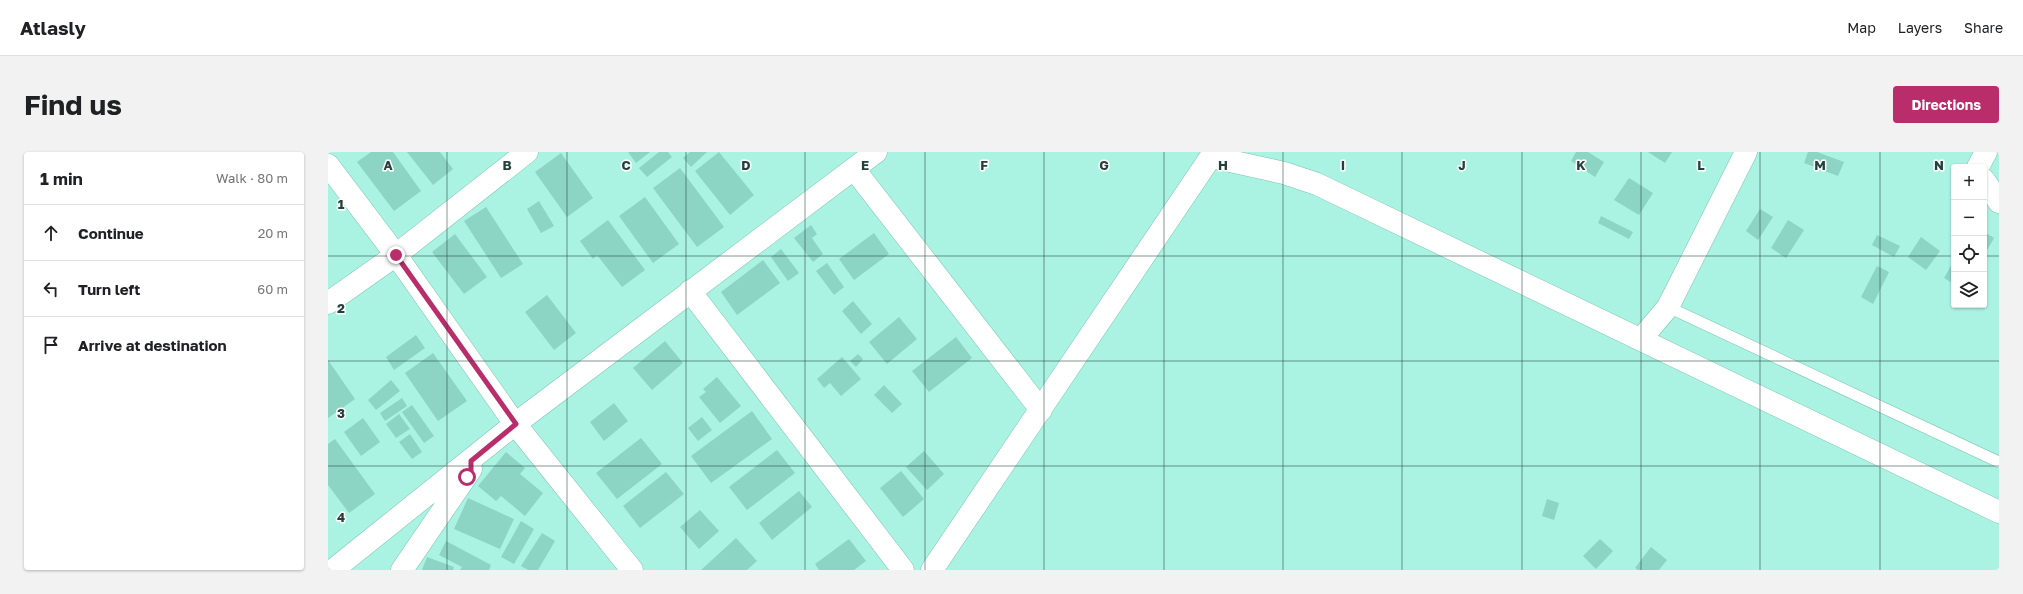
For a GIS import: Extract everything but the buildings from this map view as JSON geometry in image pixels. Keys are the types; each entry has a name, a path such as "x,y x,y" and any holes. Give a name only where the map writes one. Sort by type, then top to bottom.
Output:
{"street":[{"path":"328,303 396,255 527,152"},
{"path":"333,570 516,424 876,152"},
{"path":"1641,339 1668,307 1746,152"},
{"path":"1980,164 1986,152"},
{"path":"932,570 1195,179 1213,155 1284,173 1317,184 1999,512"},
{"path":"328,165 396,255 516,424 632,570"},
{"path":"854,169 1041,410"},
{"path":"1987,184 1999,202"},
{"path":"690,292 903,570"},
{"path":"402,570 467,477 471,470 471,461"}],"lane":[{"path":"1668,307 1999,462"}],"route":[{"path":"396,255 516,424 471,461 471,470 467,477"}]}
